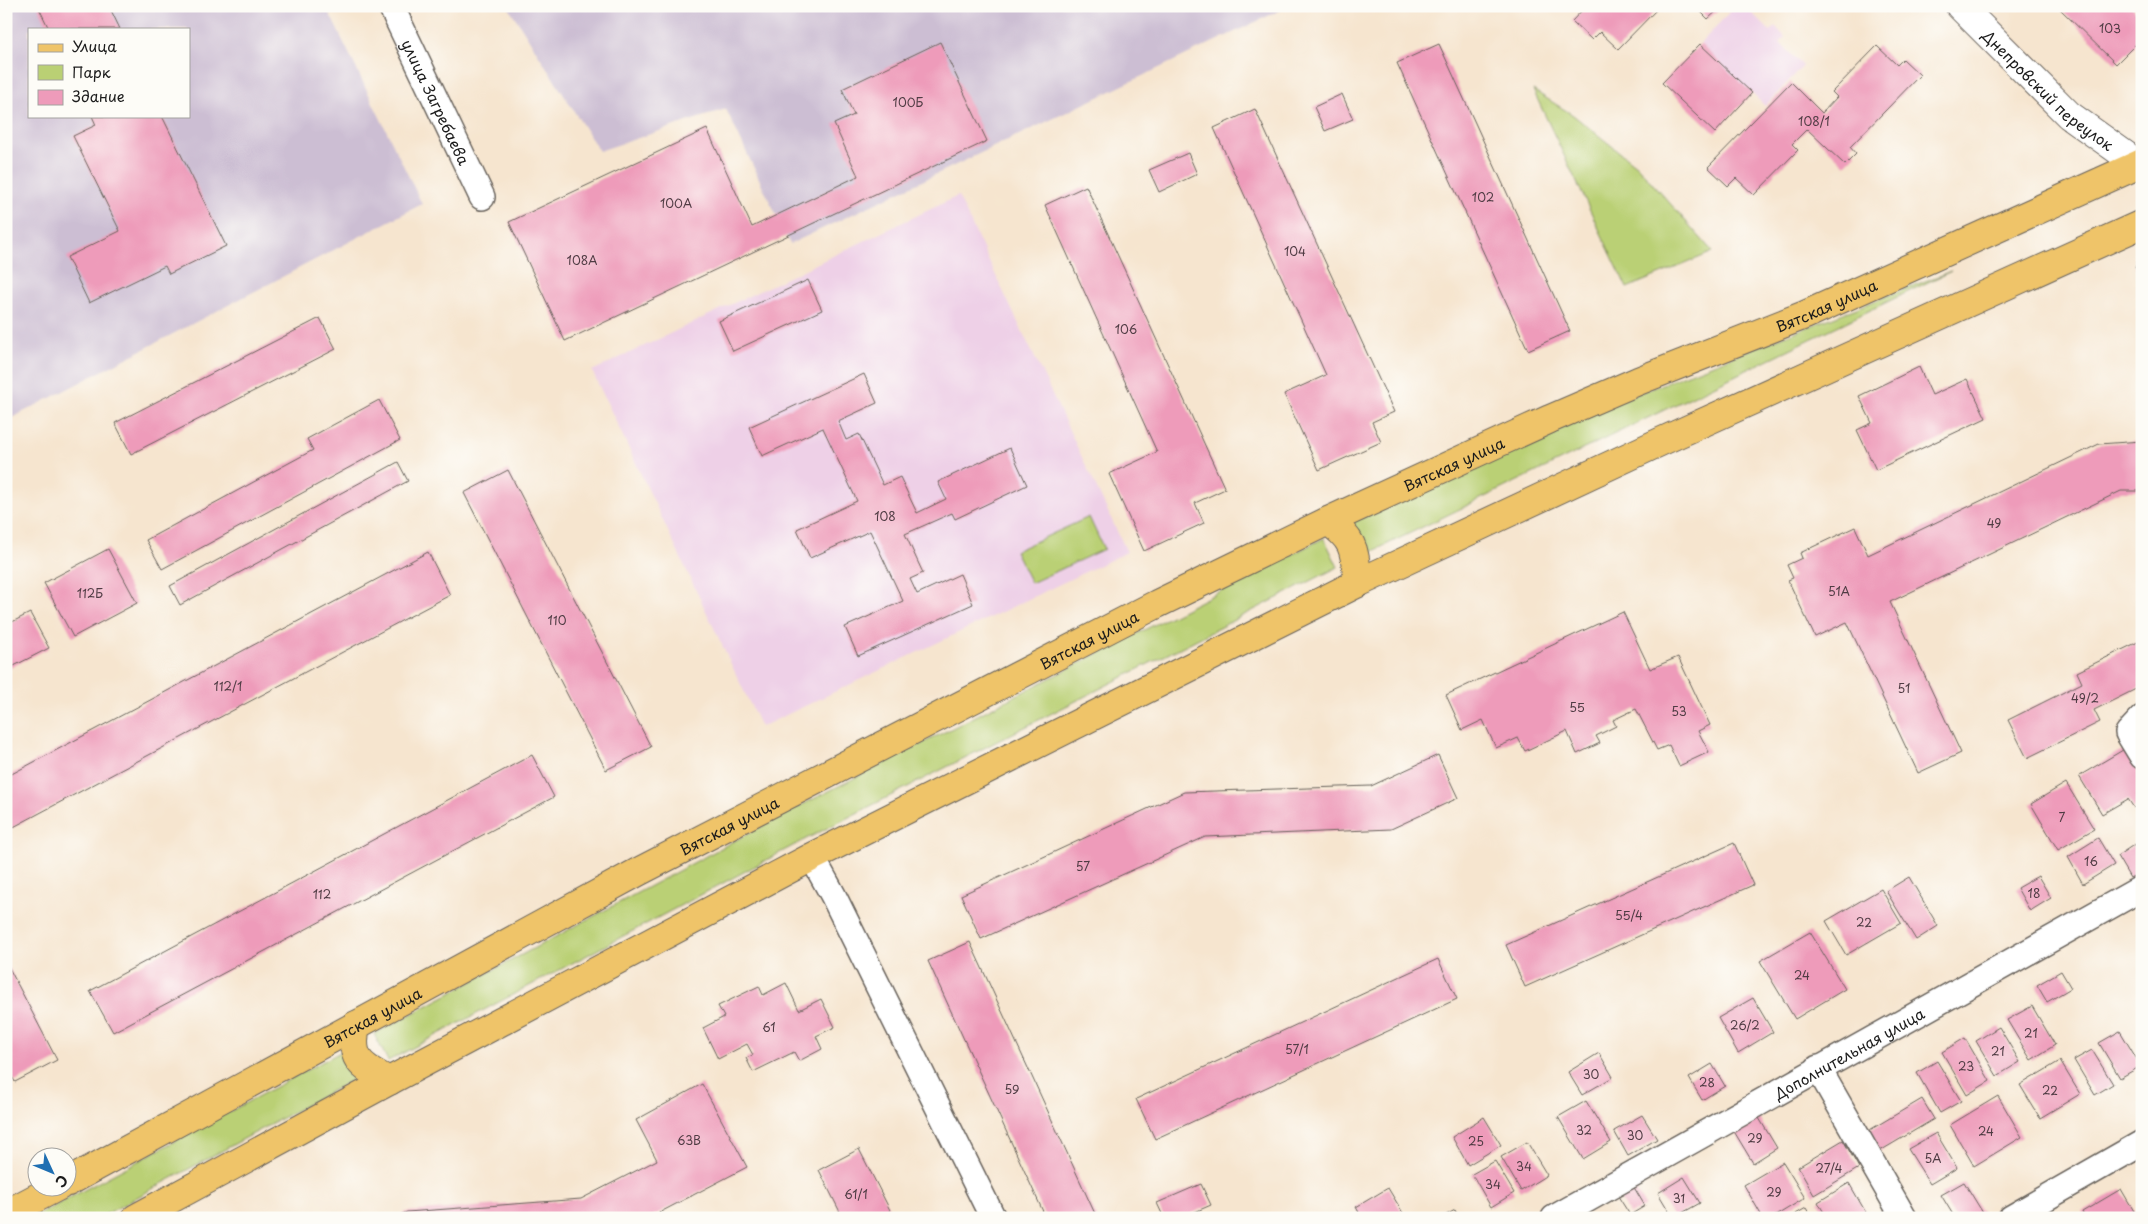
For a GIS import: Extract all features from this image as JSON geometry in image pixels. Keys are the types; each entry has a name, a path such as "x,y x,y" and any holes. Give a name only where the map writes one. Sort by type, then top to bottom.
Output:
{"main road":[{"name":"Вятская улица","path":"78,1177 638,872 1149,609 1328,521 1550,419 1638,381 1805,315 2141,165"},
{"path":"136,1218 389,1081 812,857 1358,583 1660,442 2142,224"},
{"path":"1328,521 1341,530 1352,543 1358,583"},
{"path":"356,1025 353,1040 356,1058 369,1071 389,1081"},
{"path":"6,1214 39,1196"}],"street":[{"name":"улица Загребаева","path":"391,6 482,197"},
{"name":"Днепровский переулок","path":"1960,6 2069,115 2141,165"},
{"path":"2135,725 2142,756"},
{"path":"812,857 833,895 993,1218"},
{"name":"Дополнительная улица","path":"1554,1218 1818,1068 2142,888"},
{"path":"1818,1068 1904,1218"},
{"path":"2011,1218 2142,1143"}],"shaded area":[{"path":"6,6 326,6 422,204 6,421"},
{"path":"508,6 1289,6 790,244 726,109 599,151"},
{"path":"1735,6 1745,6 1770,31 1775,26 1785,37 1780,43 1803,66 1765,106 1700,44"},
{"path":"958,196 1127,552 761,727 592,371"}],"green space":[{"path":"1533,90 1573,115 1637,166 1713,252 1627,288"},
{"path":"1951,271 1367,554 1351,523 1619,401"},
{"path":"1089,517 1104,549 1031,583 1015,551"},
{"path":"1324,538 1338,567 806,839 388,1061 374,1034 792,810"},
{"path":"346,1049 361,1075 99,1218 32,1218 73,1196 78,1196 78,1193"}],"building":[{"path":"38,6 109,6 120,28 49,28"},
{"path":"1586,6 1660,6 1618,49 1600,32 1592,40 1572,21"},
{"path":"1695,6 1718,6 1720,8 1708,19"},
{"path":"2057,6 2131,6 2142,17 2142,38 2116,64"},
{"path":"940,42 987,141 565,341 509,222 707,129 752,227 858,176 834,124 854,115 842,89"},
{"path":"1439,44 1570,331 1528,350 1397,63"},
{"path":"1700,44 1752,93 1715,133 1662,83"},
{"path":"1877,46 1897,65 1903,59 1920,75 1850,147 1856,154 1845,165 1807,129 1792,144 1798,150 1754,195 1736,178 1728,186 1708,167 1791,82 1822,113 1837,97 1832,92"},
{"path":"1342,94 1353,119 1325,131 1314,107"},
{"path":"1255,109 1394,412 1372,422 1381,442 1319,470 1284,394 1326,375 1214,128"},
{"path":"93,118 163,118 226,246 169,274 165,266 89,303 67,257 120,231 73,136 96,125"},
{"path":"1188,153 1197,174 1159,192 1149,170"},
{"path":"1086,186 1225,489 1195,503 1204,523 1144,551 1109,474 1157,452 1045,205"},
{"path":"2142,250 2142,271 2135,268"},
{"path":"808,280 822,310 733,351 719,321"},
{"path":"320,318 336,349 131,454 115,423"},
{"path":"1919,367 1932,395 1967,379 1986,418 1876,470 1857,430 1872,423 1859,396"},
{"path":"864,374 877,403 838,421 846,440 859,434 883,485 900,477 917,513 946,499 938,482 1010,448 1027,485 955,519 952,513 905,534 923,573 910,579 917,594 960,574 973,604 858,656 845,627 903,601 870,531 810,558 797,529 857,501 823,428 762,456 749,427"},
{"path":"379,400 400,440 162,569 146,540 313,450 307,439"},
{"path":"2142,441 2142,491 2121,491 1890,602 1961,753 1918,773 1847,622 1815,637 1788,580 1793,578 1787,565 1802,558 1800,553 1855,527 1868,555 2099,444"},
{"path":"398,462 408,481 180,605 170,586"},
{"path":"508,470 651,747 606,770 464,493"},
{"path":"108,549 137,603 73,637 44,583"},
{"path":"428,552 450,595 6,831 6,777"},
{"path":"1623,612 1650,669 1678,657 1710,725 1698,731 1709,752 1679,766 1669,745 1657,750 1636,709 1613,720 1616,726 1596,736 1600,743 1577,754 1567,731 1525,751 1518,738 1496,748 1483,720 1462,730 1446,695"},
{"path":"30,613 49,648 6,670 6,625"},
{"path":"2142,640 2142,686 2094,710 2100,722 2027,758 2008,720 2082,683 2077,672"},
{"path":"2128,747 2142,770 2142,804 2134,808 2128,799 2102,814 2079,776"},
{"path":"532,755 554,797 113,1032 90,991"},
{"path":"1438,755 1458,798 1391,829 1205,837 981,939 961,895 1184,792 1371,786"},
{"path":"2066,783 2094,829 2058,850 2031,804"},
{"path":"2098,838 2114,865 2083,884 2068,857"},
{"path":"1734,843 1753,885 1525,987 1506,945"},
{"path":"2135,844 2142,855 2142,871 2130,878 2117,856"},
{"path":"2038,876 2051,898 2030,911 2017,888"},
{"path":"1909,877 1938,926 1916,940 1886,891"},
{"path":"1881,889 1901,923 1846,955 1826,921"},
{"path":"1810,932 1845,989 1795,1019 1760,961"},
{"path":"970,942 1097,1218 1046,1218 928,961"},
{"path":"1438,959 1457,999 1155,1139 1136,1099"},
{"path":"6,962 57,1060 15,1082 6,1066"},
{"path":"2061,971 2071,988 2047,1002 2037,985"},
{"path":"786,983 799,1010 821,999 835,1027 816,1036 822,1049 799,1061 794,1052 753,1072 746,1058 753,1055 747,1044 718,1059 703,1028 724,1017 718,1006 759,986 763,995"},
{"path":"1753,998 1773,1032 1738,1053 1718,1018"},
{"path":"2032,1006 2055,1045 2031,1060 2007,1020"},
{"path":"1999,1027 2020,1062 1997,1076 1976,1041"},
{"path":"2120,1031 2141,1066 2120,1078 2099,1043"},
{"path":"1965,1038 1990,1081 1967,1095 1942,1052"},
{"path":"2092,1050 2113,1084 2095,1095 2074,1060"},
{"path":"1599,1053 1613,1077 1582,1095 1568,1072"},
{"path":"1937,1061 1961,1101 1940,1113 1917,1073"},
{"path":"2060,1061 2080,1094 2040,1118 2020,1085"},
{"path":"1712,1064 1725,1086 1702,1100 1689,1078"},
{"path":"702,1084 747,1167 649,1218 393,1218 407,1212 581,1199 657,1160 636,1120"},
{"path":"1998,1096 2022,1137 1974,1166 1950,1125"},
{"path":"1922,1099 1934,1119 1880,1151 1868,1131"},
{"path":"1586,1101 1611,1142 1583,1159 1558,1117"},
{"path":"1756,1113 1777,1148 1753,1163 1732,1128"},
{"path":"1642,1115 1657,1139 1628,1156 1614,1131"},
{"path":"1484,1117 1501,1145 1468,1165 1452,1137"},
{"path":"1936,1133 1957,1168 1930,1184 1908,1149"},
{"path":"1843,1140 1859,1168 1814,1195 1798,1167"},
{"path":"1527,1142 1547,1175 1521,1191 1501,1157"},
{"path":"859,1149 894,1218 843,1218 819,1170"},
{"path":"1495,1161 1514,1193 1491,1207 1472,1174"},
{"path":"1783,1162 1805,1198 1772,1218 1763,1218 1744,1185"},
{"path":"1684,1177 1700,1203 1673,1218 1658,1193"},
{"path":"1964,1182 1983,1213 1976,1218 1955,1218 1941,1195"},
{"path":"1849,1183 1869,1218 1827,1218 1818,1202"},
{"path":"1201,1184 1211,1205 1181,1218 1164,1218 1157,1203"},
{"path":"1632,1184 1645,1206 1630,1215 1616,1193"},
{"path":"1388,1188 1406,1218 1362,1218 1356,1207"},
{"path":"2121,1189 2138,1218 2085,1218 2082,1212"},
{"path":"1806,1208 1812,1218 1789,1218"},
{"path":"1455,1210 1459,1218 1441,1218"},
{"path":"2053,1210 2058,1218 2040,1218"}]}
